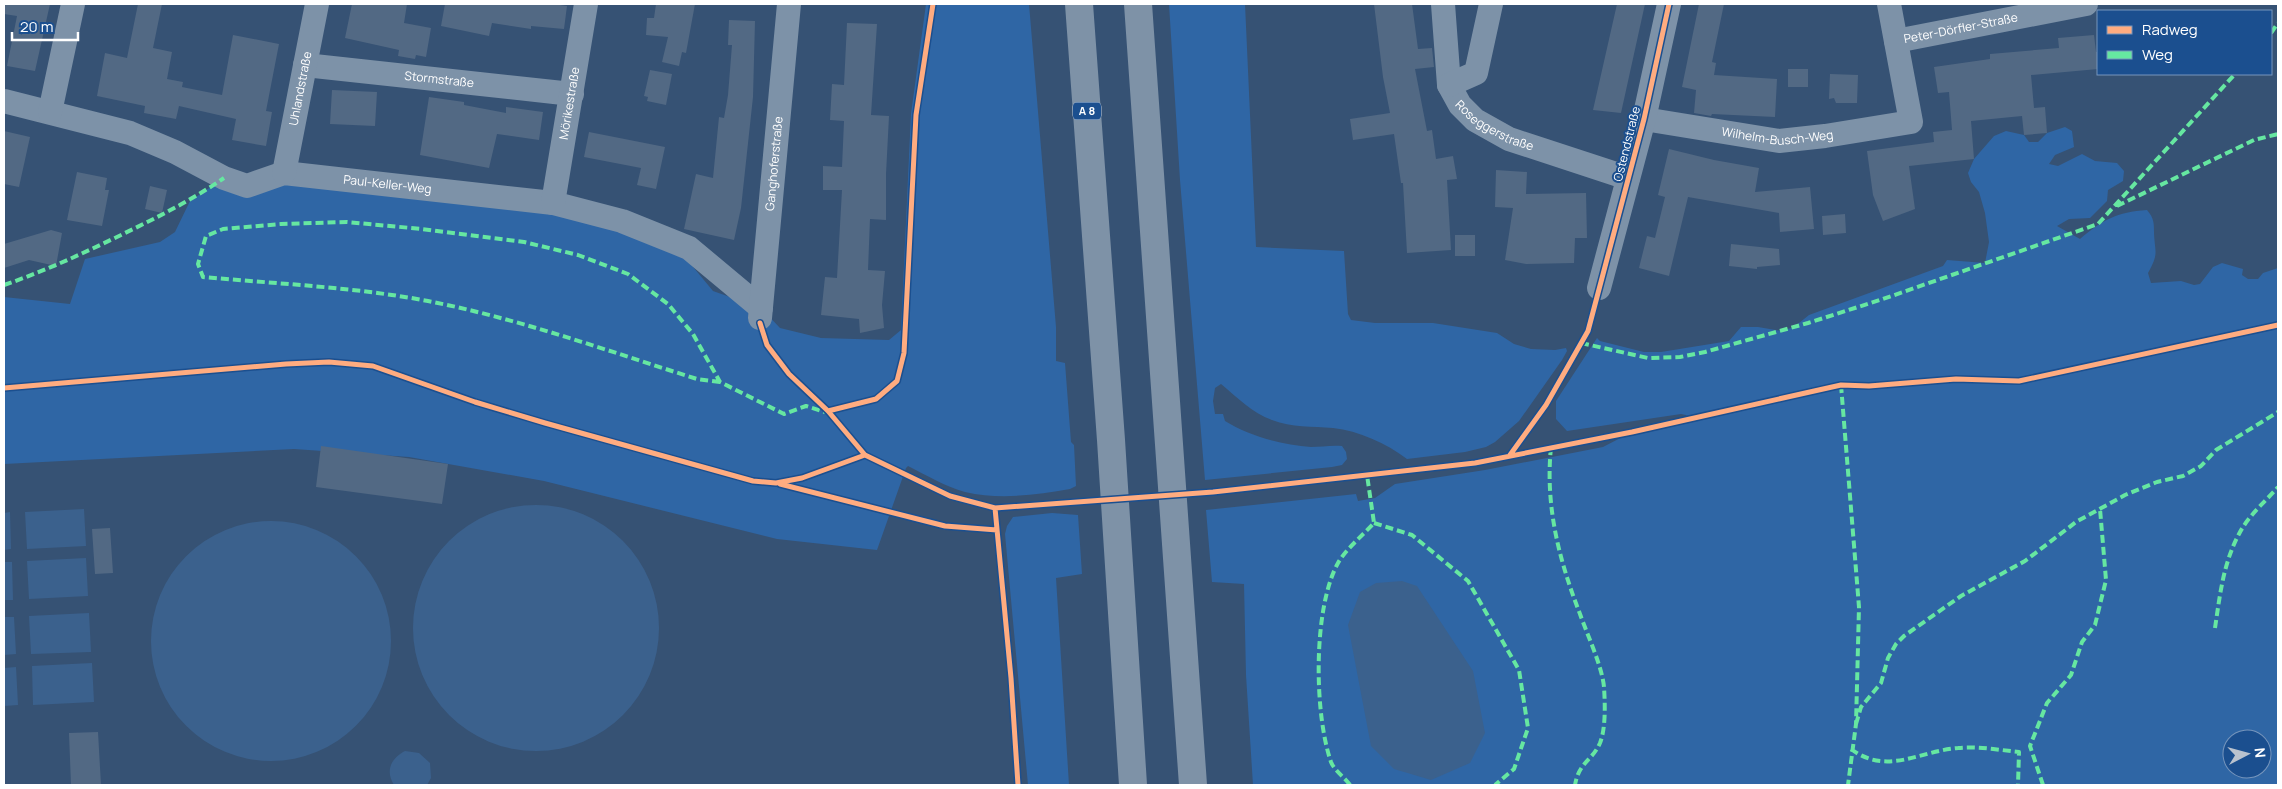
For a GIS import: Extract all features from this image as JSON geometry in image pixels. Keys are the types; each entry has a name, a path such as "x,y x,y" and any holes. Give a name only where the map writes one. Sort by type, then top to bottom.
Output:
{"highway":[{"name":"A 8","path":"1079,4 1110,430 1133,785"},
{"path":"1138,4 1193,785"}],"street":[{"path":"50,112 72,4"},
{"name":"Uhlandstraße","path":"284,173 317,4"},
{"name":"Mörikestraße","path":"553,203 586,4"},
{"name":"Ganghoferstraße","path":"761,315 789,4"},
{"name":"Roseggerstraße","path":"1443,4 1449,85 1460,104 1475,120 1509,139 1628,178"},
{"path":"1449,85 1476,73 1491,4"},
{"name":"Ostendstraße","path":"1599,288 1644,119 1668,4"},
{"path":"1889,4 1896,41"},
{"name":"Peter-Dörfler-Straße","path":"1896,41 2086,4"},
{"name":"Wilhelm-Busch-Weg","path":"1644,119 1779,141 1825,136 1911,122 1896,41"},
{"name":"Stormstraße","path":"305,65 572,94"},
{"name":"Paul-Keller-Weg","path":"4,101 150,140 224,178 247,186 284,173 553,203 622,221 689,248 761,315"}],"shaded area":[{"path":"926,4 1029,4 1056,327 1056,361 1065,363 1071,442 1074,445 1076,486 1070,489 1018,496 991,496 965,492 951,487 908,466 877,550 777,539 544,481 409,457 294,449 4,464 4,297 70,304 85,259 160,242 175,232 190,201 224,178 284,173 553,203 684,256 713,291 761,308 780,328 821,338 889,340 901,330 911,114"},
{"path":"1169,4 1245,4 1256,247 1344,251 1348,314 1351,320 1375,323 1433,323 1497,333 1514,344 1531,349 1555,350 1566,348 1567,351 1562,360 1519,421 1495,442 1486,447 1465,452 1407,459 1381,443 1353,432 1333,428 1295,426 1272,420 1251,409 1221,384 1215,388 1213,401 1215,414 1223,414 1225,421 1244,431 1277,442 1311,447 1342,446 1346,452 1347,459 1342,465 1332,467 1205,480 1180,180"},
{"path":"2065,127 2072,131 2074,147 2055,155 2049,164 2058,166 2082,154 2095,161 2117,163 2124,171 2123,181 2108,190 2107,201 2090,218 2069,219 2057,226 2080,239 2110,218 2147,210 2153,221 2155,250 2154,261 2148,273 2151,283 2181,281 2194,285 2200,284 2213,267 2222,263 2243,269 2242,275 2248,279 2258,279 2263,273 2278,268 2278,785 1253,785 1246,675 1244,584 1212,582 1206,510 1356,494 1358,501 1375,498 1395,484 1485,470 1603,447 1632,432 1689,419 1686,415 1681,414 1567,431 1556,419 1556,401 1597,338 1600,341 1644,352 1661,352 1729,341 1741,327 1758,327 1781,331 1794,327 1809,315 1943,266 1947,260 1985,263 1989,242 1985,213 1979,192 1971,182 1968,173 1974,159 1994,136 2006,131 2024,135 2029,142 2038,142 2047,133"},
{"path":"536,505 560,508 583,515 604,526 623,541 638,560 649,581 656,604 659,628 656,652 649,675 638,696 623,715 604,730 583,741 560,748 536,751 512,748 489,741 468,730 449,715 434,696 423,675 416,652 413,628 416,604 423,581 434,560 449,541 468,526 489,515 512,508"},
{"path":"84,509 86,546 27,549 25,512"},
{"path":"10,512 11,549 4,550 4,513"},
{"path":"1052,513 1078,515 1082,574 1056,578 1069,785 1028,785 1005,534 1007,526 1013,517"},
{"path":"259,521 283,521 306,526 328,535 356,556 371,574 382,595 389,618 391,641 389,664 382,687 371,708 356,726 328,747 306,756 283,761 259,761 236,756 214,747 195,734 178,717 165,698 156,676 151,653 151,629 156,606 165,584 178,565 195,548 214,535 236,526"},
{"path":"86,558 88,596 29,599 27,561"},
{"path":"4,562 12,562 13,600 4,600"},
{"path":"1402,581 1417,586 1473,671 1485,733 1470,763 1431,780 1394,769 1371,746 1348,625 1360,592 1376,583"},
{"path":"89,613 91,652 31,654 29,616"},
{"path":"4,617 14,617 16,654 4,655"},
{"path":"92,663 94,702 33,705 32,666"},
{"path":"16,667 18,705 4,706 4,668"},
{"path":"405,751 419,753 430,763 431,778 427,785 394,785 390,775 391,765 396,757"}],"building":[{"path":"4,4 50,4 35,71 7,66 17,16 4,14"},
{"path":"138,4 162,4 153,48 172,52 167,79 183,82 182,87 222,95 233,35 279,44 266,111 272,112 266,146 232,140 236,119 179,106 176,119 144,113 145,106 97,96 105,53 127,58"},
{"path":"352,4 407,4 404,23 431,28 426,57 416,55 415,59 398,56 399,50 345,38"},
{"path":"445,4 553,4 567,6 564,29 531,26 531,29 492,23 489,36 441,26"},
{"path":"656,4 695,4 686,53 682,52 679,66 662,62 668,37 646,35 647,18 654,18"},
{"path":"1374,4 1412,4 1418,49 1432,48 1434,67 1415,69 1427,131 1432,130 1436,159 1453,156 1457,179 1447,180 1451,250 1407,253 1403,183 1401,183 1394,134 1353,140 1350,119 1390,113 1383,77"},
{"path":"1617,4 1645,4 1621,113 1593,110"},
{"path":"1699,4 1724,4 1712,62 1716,63 1714,75 1777,79 1775,117 1712,114 1711,116 1694,113 1696,90 1682,87"},
{"path":"729,20 755,21 753,97 741,208 734,240 684,229 696,174 713,178 719,117 724,118 728,95 732,45 728,45"},
{"path":"847,23 877,24 871,115 889,116 886,220 870,219 868,270 885,271 882,305 884,328 860,333 859,319 821,315 825,277 837,278 842,190 823,190 823,166 842,167 844,121 830,120 832,84 844,85"},
{"path":"2094,35 2097,69 2031,75 2034,108 2045,107 2047,133 2024,135 2022,116 1971,121 1974,159 1909,166 1915,209 1883,221 1873,195 1867,151 1934,142 1933,132 1952,130 1949,92 1938,93 1934,67 1990,59 1990,54 2059,48 2058,38"},
{"path":"1788,69 1808,69 1808,87 1788,87"},
{"path":"650,70 672,74 666,105 647,101 648,97 644,96"},
{"path":"1830,74 1858,75 1857,103 1836,103 1834,98 1829,99"},
{"path":"332,90 377,92 375,126 330,124"},
{"path":"429,97 464,102 464,105 506,113 506,107 543,112 539,140 497,134 489,168 420,155"},
{"path":"4,131 30,137 19,187 4,184"},
{"path":"589,132 665,147 656,189 637,185 641,168 584,157"},
{"path":"1669,149 1759,168 1755,192 1810,187 1814,229 1780,232 1779,213 1688,197 1669,276 1639,268 1647,236 1655,238 1665,197 1658,195"},
{"path":"1496,170 1527,172 1526,194 1586,193 1587,238 1575,238 1574,263 1526,264 1505,260 1513,208 1495,207"},
{"path":"77,172 107,178 105,190 109,190 102,226 67,220"},
{"path":"150,186 167,190 162,213 145,209"},
{"path":"1845,214 1846,233 1823,235 1822,216"},
{"path":"51,230 62,233 56,266 29,260 4,268 4,244"},
{"path":"1455,235 1475,235 1475,256 1455,256"},
{"path":"1731,244 1779,249 1780,265 1757,267 1757,269 1729,266"},
{"path":"321,446 448,464 442,504 316,487"},
{"path":"110,528 113,573 95,574 92,529"},
{"path":"98,732 101,785 71,785 69,733"}],"marked path":[{"path":"2272,32 2278,23"},
{"path":"1581,343 1648,358 1680,357 1705,352 1808,323 1883,299 2098,224 2234,75"},
{"path":"2117,206 2254,140 2278,134"},
{"path":"4,285 34,274 123,234 162,215 224,178"},
{"path":"720,382 697,379 564,336 462,308 372,292 203,277 198,264 206,236 223,229 281,224 347,222 524,242 578,255 628,274 668,304 693,334 720,382 784,414 806,406 825,412"},
{"path":"1841,385 1859,607 1856,724 1848,785"},
{"path":"1856,724 1861,707 1881,683 1888,658 1896,644 1904,636 1961,596 2025,561 2076,522 2125,495 2157,482 2183,476 2201,466 2216,450 2278,412"},
{"path":"1551,447 1550,490 1555,532 1572,594 1597,660 1604,687 1605,715 1602,737 1597,749 1579,771 1575,785"},
{"path":"1350,785 1332,765 1325,741 1319,689 1320,633 1330,582 1338,563 1350,547 1374,523 1367,475"},
{"path":"2215,628 2223,580 2234,545 2247,521 2278,487"},
{"path":"2043,785 2030,746 2047,703 2071,675 2082,642 2095,625 2106,580 2100,509"},
{"path":"1374,523 1412,535 1468,581 1519,670 1528,728 1514,769 1495,785"},
{"path":"1851,749 1864,757 1877,761 1903,760 1958,748 1981,748 2019,752 2018,785"}],"cycle path":[{"path":"828,411 876,399 897,381 904,353 916,115 933,4"},
{"path":"1510,455 1546,405 1588,331 1644,119 1669,4"},
{"path":"760,323 767,345 789,374 828,411 865,455 950,496 995,508 1213,492 1475,463 1632,432 1841,385 1869,386 1956,379 2019,381 2278,325"},
{"path":"4,388 329,362 373,366 475,402 753,481 776,483 802,478 865,455"},
{"path":"780,484 945,526 997,530"},
{"path":"995,508 1011,678 1018,785"}]}
